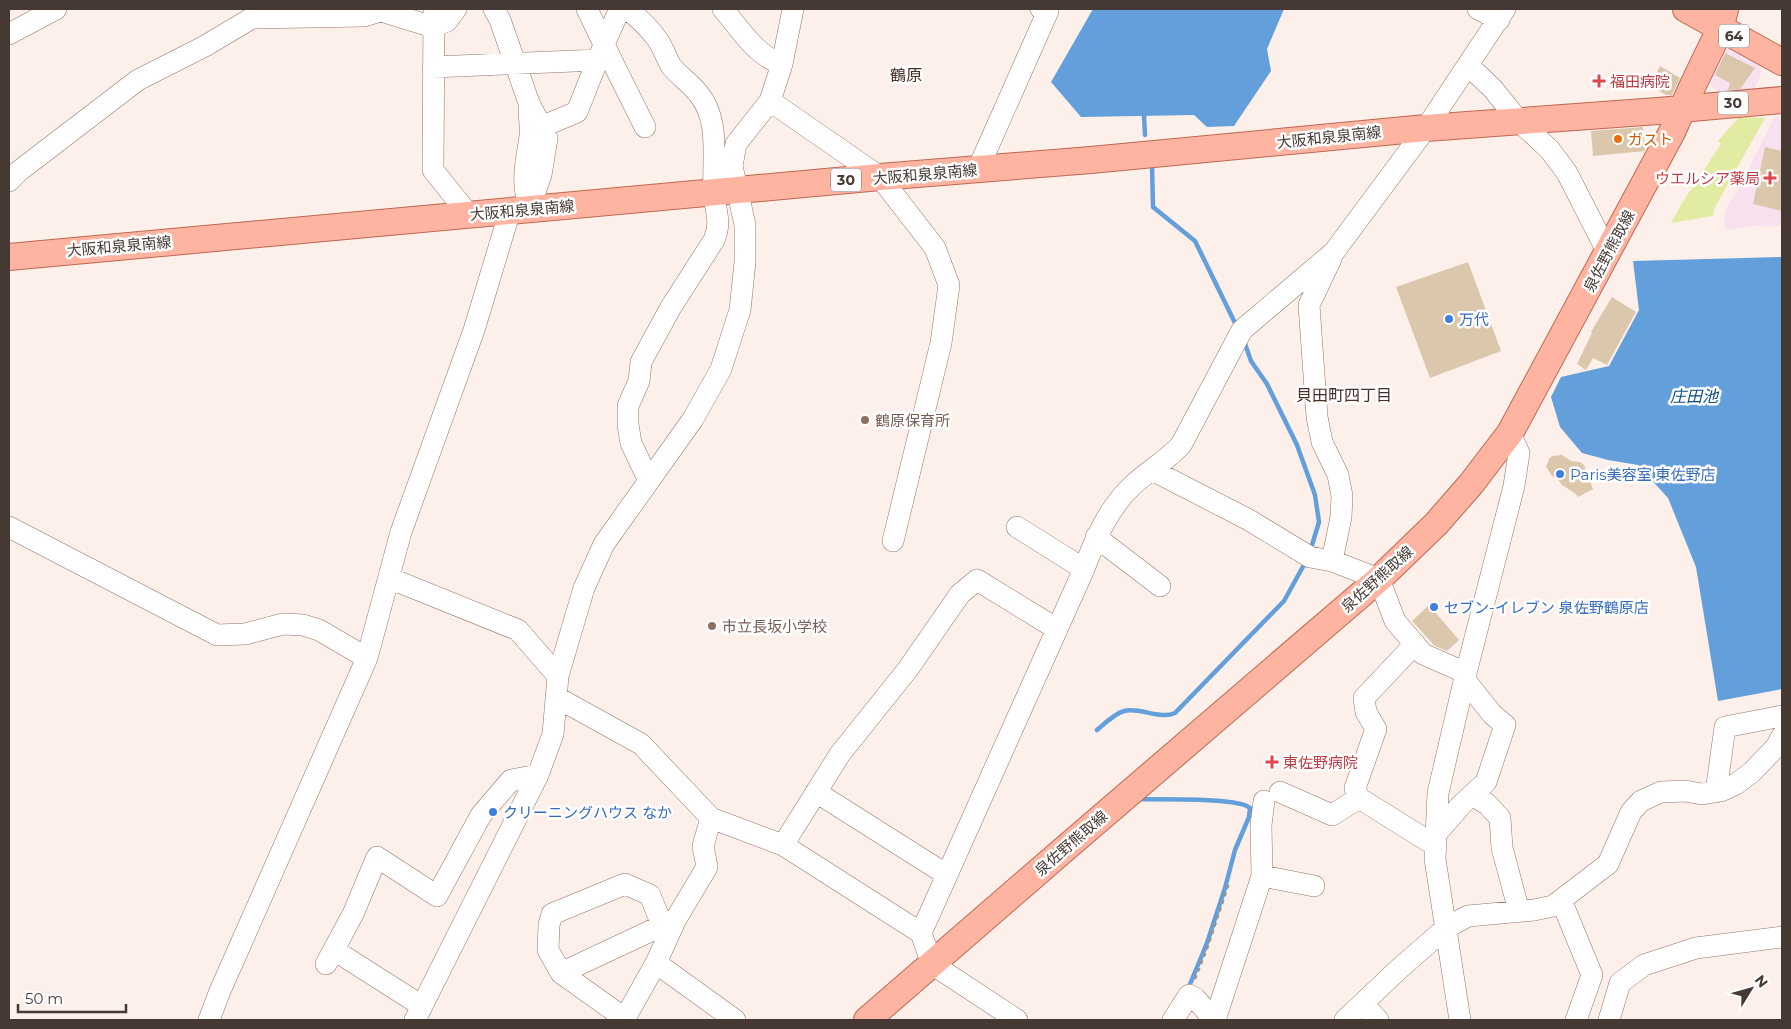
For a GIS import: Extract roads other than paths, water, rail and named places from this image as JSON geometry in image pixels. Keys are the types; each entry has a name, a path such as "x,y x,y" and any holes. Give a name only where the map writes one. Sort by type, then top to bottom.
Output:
{"main road":[{"name":"64","path":"1686,9 1723,19 1782,62"},
{"name":"泉佐野熊取線","path":"868,1020 1379,579 1442,517 1471,484 1510,433 1608,253 1684,108 1723,19"},
{"name":"大阪和泉泉南線","path":"9,257 880,177 1100,160 1426,128 1782,100"}],"street":[{"path":"9,181 138,80 205,46 252,18 364,16 382,11 447,21 456,9"},
{"path":"494,9 500,20 528,103 547,138 541,174 520,210"},
{"path":"587,9 601,51 645,127"},
{"path":"541,127 577,112 620,9"},
{"path":"538,775 511,780 481,815 437,896 377,858 353,914 330,957 419,1013 538,775 553,734 557,687 584,588 596,561 604,544 693,420 721,369 740,310 745,262 744,226 726,192 709,112 699,93 681,78 671,65 657,39 642,21 628,9"},
{"path":"724,9 756,48 772,60 782,64"},
{"path":"649,481 631,443 628,424 628,406 639,381 641,362 672,307 714,240 719,228 736,144 770,101 782,64 793,9"},
{"path":"978,169 1048,11 1041,9"},
{"path":"1332,561 1341,517 1342,496 1338,475 1322,442 1318,417 1309,305 1334,252 1426,128 1502,14 1478,9"},
{"path":"9,34 43,11"},
{"path":"433,18 433,170 469,215"},
{"path":"433,67 515,64 601,51"},
{"path":"1468,65 1493,89 1518,120 1550,150 1567,172 1608,253"},
{"path":"770,101 880,177 935,248 949,285 941,344 894,541"},
{"path":"209,1020 220,991 367,658 401,532 474,330 520,210 525,192 525,164 530,136 528,103"},
{"path":"921,933 1084,569 1096,537 1123,494 1169,458 1181,445 1242,330 1334,252"},
{"path":"1460,1020 1435,859 1438,793 1514,486 1519,453 1510,433"},
{"path":"1152,470 1249,520 1310,557 1332,561 1379,579 1395,621 1423,654 1466,677 1492,714 1505,725 1486,782 1472,795 1436,840"},
{"path":"9,526 217,635 245,634 283,624 303,624 319,630 367,658"},
{"path":"1017,527 1084,569"},
{"path":"1096,537 1160,586"},
{"path":"389,578 518,630 557,687 641,744 711,818 783,845 921,933 932,964 1017,1020"},
{"path":"783,845 840,754 908,669 960,594 978,580 1057,629"},
{"path":"1415,644 1364,698 1366,712 1376,729 1355,788 1359,798 1436,840"},
{"path":"1716,792 1725,727 1782,716"},
{"path":"1345,1020 1446,928 1468,916 1553,906 1608,864 1631,812 1641,801 1661,792 1685,791 1702,794 1722,791 1736,784 1752,772 1776,747 1782,736"},
{"path":"816,792 947,875"},
{"path":"1472,795 1488,804 1500,818 1502,848 1519,911"},
{"path":"1214,1020 1262,876 1261,825 1272,796 1332,815 1359,798"},
{"path":"669,922 650,895 625,884 552,914 549,925 548,950 561,973 625,1020 656,963 669,922 706,867 703,846 711,818"},
{"path":"1262,876 1314,886"},
{"path":"1561,900 1592,975 1576,1020"},
{"path":"561,973 669,922"},
{"path":"1609,1020 1620,983 1644,965 1696,948 1782,937"},
{"path":"656,963 734,1020"},
{"path":"1592,975 1627,978"},
{"path":"1173,1020 1189,995 1195,998 1214,1020"},
{"path":"1363,1004 1378,1020"}],"water":[{"path":"1093,9 1284,9 1267,49 1271,71 1234,126 1207,127 1194,115 1081,117 1051,82"},
{"name":"庄田池","path":"1782,257 1782,689 1718,701 1696,567 1668,498 1638,465 1582,453 1560,427 1551,397 1561,377 1609,366 1639,310 1633,261"}],"waterway":[{"path":"1144,116 1145,135"},
{"path":"1152,165 1153,207 1195,241 1237,327"},
{"path":"1244,341 1251,361 1267,384 1297,445 1315,495 1319,522 1312,545"},
{"path":"1097,730 1124,711 1130,710 1163,715 1175,713 1284,601 1305,563"},
{"path":"1139,799 1230,802 1243,804 1250,808 1249,817 1235,850 1207,943 1188,989"}],"place":[{"name":"福田病院","path":"1599,81"},
{"name":"ガスト","path":"1618,139"},
{"name":"ウエルシア薬局","path":"1770,178"},
{"name":"万代","path":"1449,319"},
{"name":"鶴原保育所","path":"865,420"},
{"name":"Paris美容室 東佐野店","path":"1560,474"},
{"name":"セブン-イレブン 泉佐野鶴原店","path":"1434,607"},
{"name":"市立長坂小学校","path":"712,626"},
{"name":"東佐野病院","path":"1272,762"},
{"name":"クリーニングハウス なか","path":"493,812"}],"district":[{"name":"鶴原","path":"906,75"},
{"name":"貝田町四丁目","path":"1344,395"}]}
